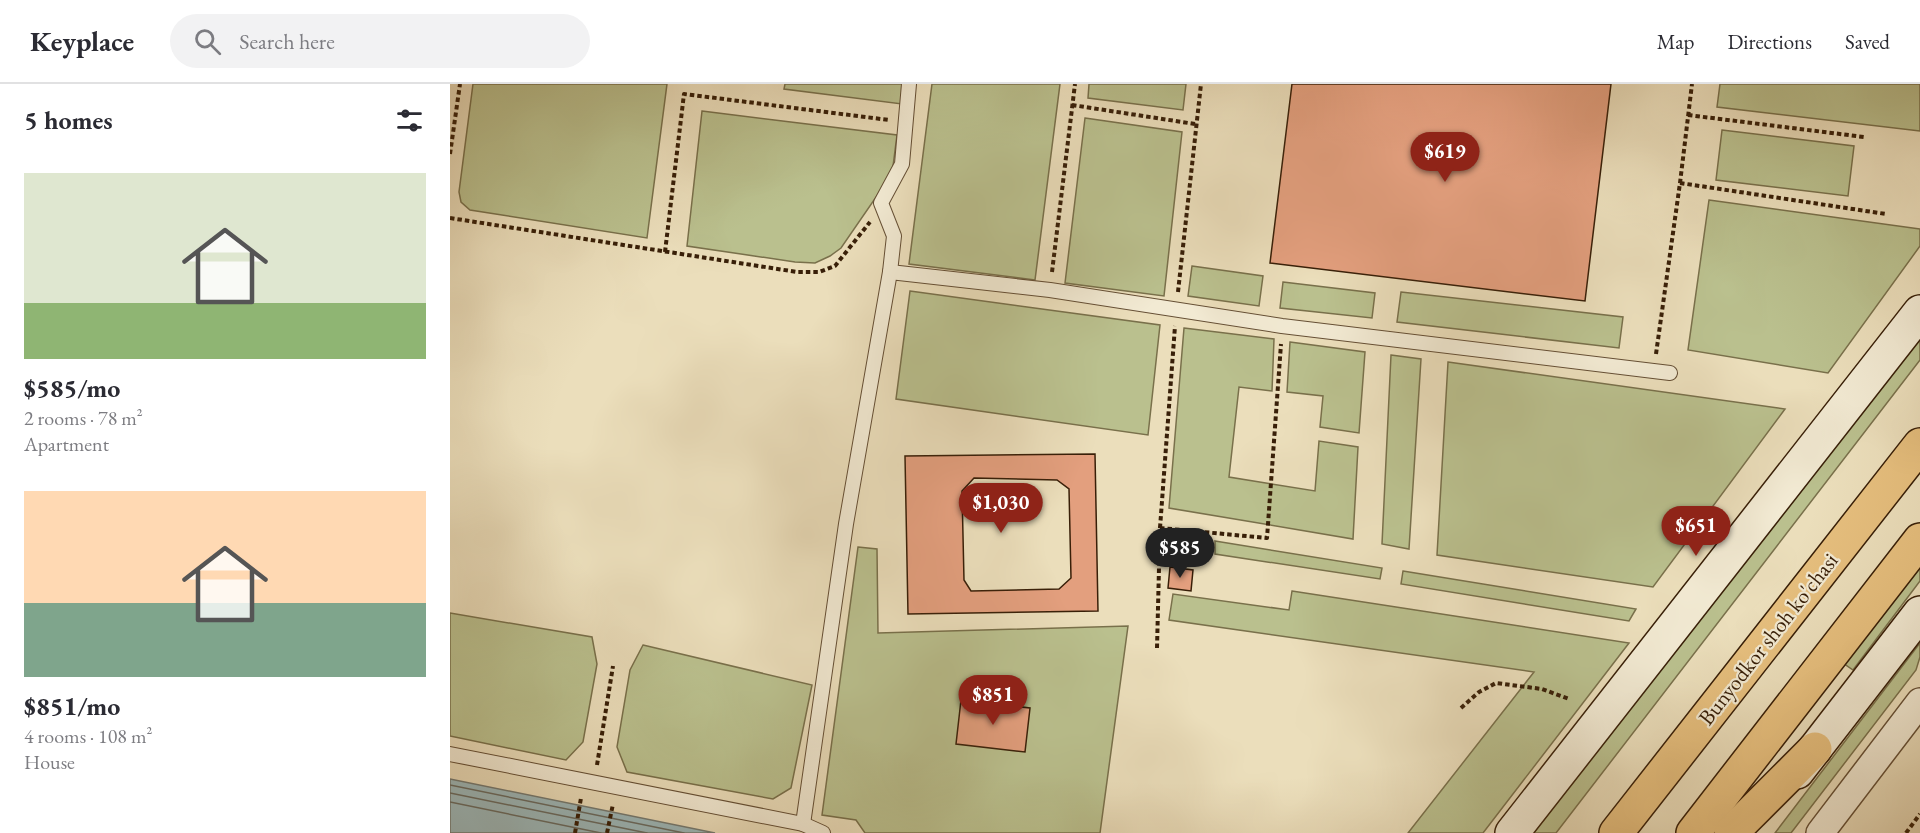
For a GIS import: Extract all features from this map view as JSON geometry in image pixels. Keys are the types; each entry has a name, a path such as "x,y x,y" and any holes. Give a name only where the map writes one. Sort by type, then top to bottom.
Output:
{"main road":[{"name":"Bunyodkor shoh ko'chasi","path":"1616,833 1920,445"},
{"path":"1693,833 1920,540"},
{"path":"1731,833 1815,748"}],"street":[{"path":"1512,833 1920,312"},
{"path":"1750,833 1920,613"},
{"path":"1820,833 1920,702"}],"lane":[{"path":"803,824 846,524 890,272 894,237 881,203 902,164 909,84"},
{"path":"890,272 1050,290 1282,326 1670,373"},
{"path":"450,754 803,824 823,833"}],"path":[{"path":"450,154 460,84"},
{"path":"1050,290 1075,84"},
{"path":"1653,371 1692,84"},
{"path":"664,252 684,94 905,122"},
{"path":"1072,105 1195,124"},
{"path":"1688,115 1864,137"},
{"path":"1680,183 1886,214"},
{"path":"450,218 797,272 819,272 835,266 867,226 881,203"},
{"path":"1156,648 1160,528 1267,538 1282,326"},
{"path":"575,833 589,782 613,666"},
{"path":"1461,708 1479,692 1496,683 1542,690 1569,699"},
{"path":"607,833 616,788"},
{"path":"1906,833 1920,813"}],"green space":[{"path":"473,84 667,84 647,238 470,210 461,202 459,192"},
{"path":"785,84 904,84 902,104 784,89"},
{"path":"932,84 1060,84 1035,280 909,264"},
{"path":"1089,84 1186,84 1183,110 1088,98"},
{"path":"1720,84 1920,84 1920,131 1717,107"},
{"path":"702,111 897,135 892,174 841,248 815,263 687,246"},
{"path":"1085,118 1182,132 1164,296 1065,283"},
{"path":"1722,130 1854,146 1848,196 1716,180"},
{"path":"1709,200 1920,229 1920,246 1828,373 1688,350"},
{"path":"1192,266 1263,276 1259,306 1188,296"},
{"path":"1283,282 1375,293 1372,318 1280,308"},
{"path":"910,291 1160,325 1148,435 896,399"},
{"path":"1401,292 1623,317 1619,348 1397,322"},
{"path":"1184,328 1274,339 1272,391 1239,387 1229,477 1315,491 1319,441 1358,447 1353,539 1169,508"},
{"path":"1920,330 1920,360 1556,833 1530,833"},
{"path":"1290,342 1365,352 1359,433 1320,427 1323,396 1287,392"},
{"path":"1391,355 1421,359 1409,549 1382,544"},
{"path":"1448,362 1785,409 1653,587 1437,555"},
{"path":"1215,541 1382,568 1380,579 1215,554"},
{"path":"858,547 877,549 878,633 1128,626 1100,833 865,833 856,820 822,815"},
{"path":"1920,563 1920,581 1853,670 1843,663"},
{"path":"1403,571 1636,609 1629,621 1401,584"},
{"path":"1292,591 1629,643 1483,833 1408,833 1534,672 1169,620 1173,594 1289,610"},
{"path":"450,613 592,637 597,664 583,742 566,760 450,736"},
{"path":"1920,643 1920,657 1916,670 1791,833 1775,833"},
{"path":"643,645 812,685 791,788 773,799 627,772 617,747 630,670"}],"water":[{"path":"450,779 715,833 450,833"}],"building":[{"path":"1292,84 1611,84 1585,301 1270,263"},
{"path":"1095,454 1098,611 908,614 905,456","holes":["974,478 1057,480 1069,489 1071,578 1059,589 971,591 964,580 962,491"]},
{"path":"1170,567 1193,570 1191,591 1168,588"},
{"path":"961,700 1030,708 1025,752 956,744"}]}
